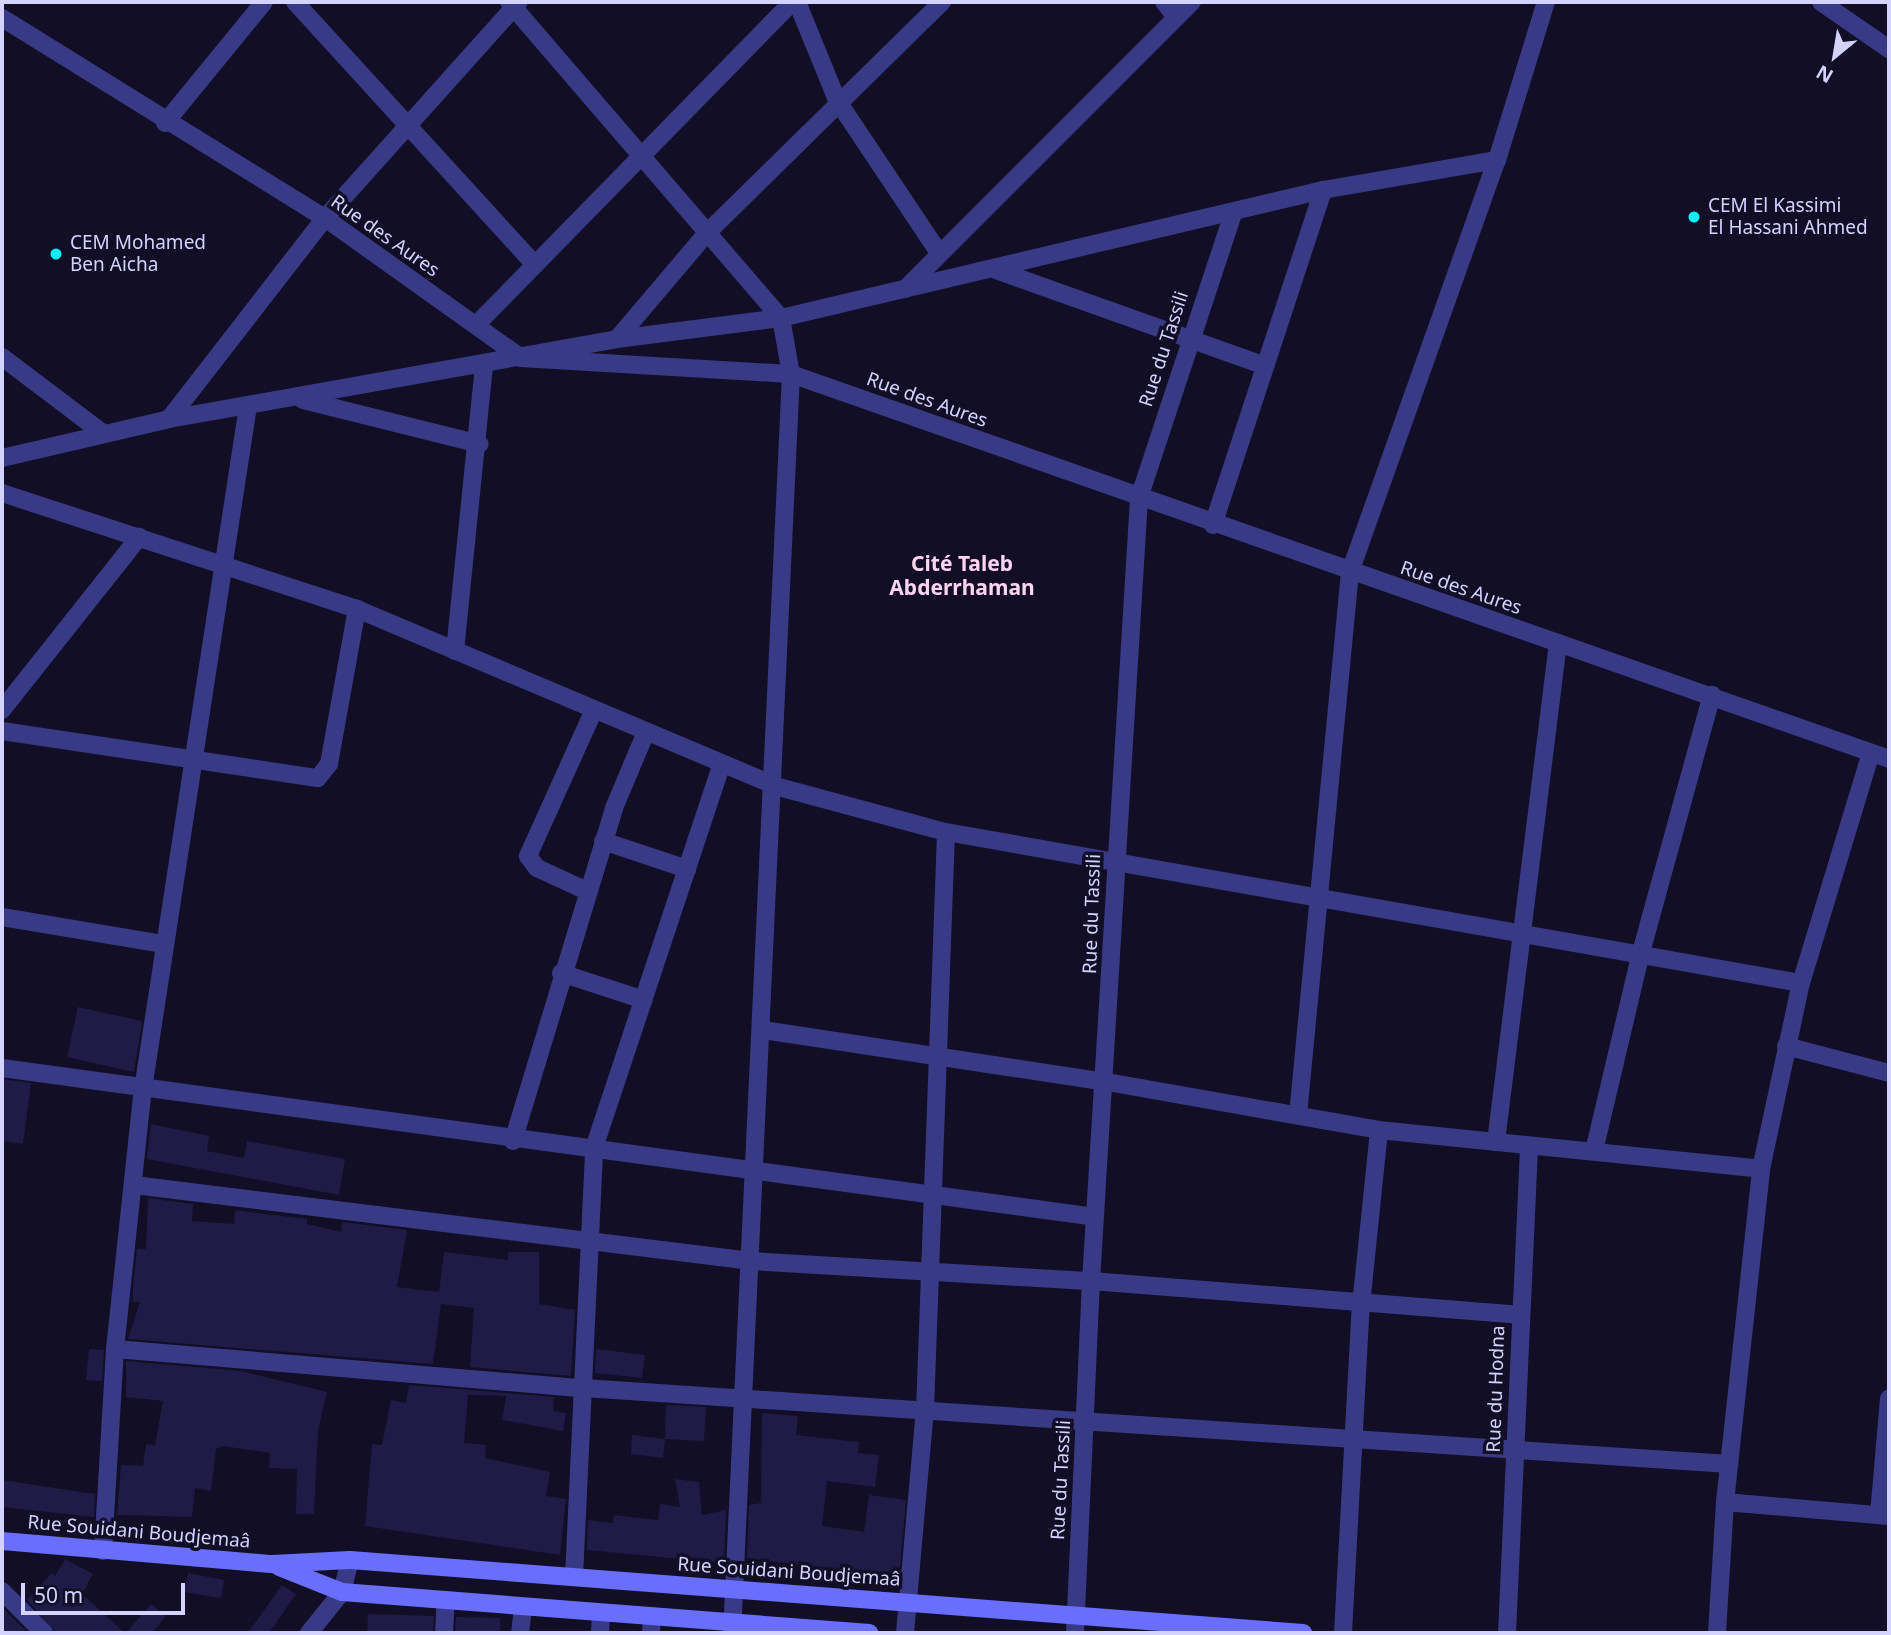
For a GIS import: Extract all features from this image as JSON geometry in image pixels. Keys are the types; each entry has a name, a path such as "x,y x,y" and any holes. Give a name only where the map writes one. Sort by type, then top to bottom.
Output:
{"main road":[{"name":"Rue Souidani Boudjemaâ","path":"2,1541 272,1564 350,1560 736,1590 1076,1612 1303,1633"},
{"name":"Rue Souidani Boudjemaâ","path":"272,1564 342,1592 601,1613 652,1625 869,1633"}],"street":[{"path":"165,122 264,2"},
{"path":"295,2 406,127 533,262"},
{"path":"476,324 533,262 794,2 837,100 939,253"},
{"path":"617,339 707,233 837,100 942,2"},
{"path":"1164,2 1177,17"},
{"path":"905,289 1192,2"},
{"path":"1298,1115 1350,572 1497,160 1545,2"},
{"path":"1821,2 1889,49"},
{"path":"169,419 325,218 514,4 781,318 790,373 775,786 753,1174 746,1398 732,1628"},
{"name":"Rue des Aures","path":"2,18 165,122 325,218 521,358 790,373 1213,525 1712,695 1889,760"},
{"path":"2,458 101,432 169,419 484,365 617,339 781,318 996,270 1323,190 1497,160"},
{"path":"1213,525 1323,190"},
{"name":"Rue du Tassili","path":"1075,1633 1091,1281 1107,1082 1115,859 1139,498 1188,341 1234,211"},
{"path":"996,270 1188,341 1265,366"},
{"path":"2,357 101,432"},
{"path":"455,651 480,444 484,365"},
{"path":"295,398 480,444"},
{"path":"103,1551 115,1349 143,1088 247,407"},
{"path":"2,493 357,609 775,786 946,832 1115,859 1525,936 1801,983"},
{"path":"2,710 139,537"},
{"path":"2,731 309,781 326,773 357,609"},
{"path":"1496,1142 1525,936 1558,643"},
{"path":"1594,1152 1640,956 1712,695"},
{"path":"587,891 537,868 528,856 594,710"},
{"path":"513,1142 561,973 603,841 646,732"},
{"path":"1717,1633 1725,1502 1761,1169 1801,983 1871,753"},
{"path":"574,1577 594,1148 722,764"},
{"path":"905,1633 925,1411 929,1196 940,1058 946,832"},
{"path":"603,841 687,869"},
{"path":"2,918 164,944"},
{"path":"561,973 644,1000"},
{"path":"763,1030 1107,1082 1379,1130 1761,1169"},
{"path":"1786,1046 1889,1073"},
{"path":"2,1068 513,1142 594,1148 753,1174 1095,1217"},
{"path":"1343,1633 1361,1306 1379,1130"},
{"name":"Rue du Hodna","path":"1507,1633 1519,1315 1529,1146"},
{"path":"134,1185 751,1261 928,1274 1091,1281 1361,1306 1519,1315"},
{"path":"115,1349 584,1388 1085,1421 1353,1442 1516,1448 1729,1464"},
{"path":"1725,1502 1884,1516 1889,1398"},
{"path":"309,1633 342,1592 350,1560"},
{"path":"2,1591 44,1633"},
{"path":"444,1633 446,1600"},
{"path":"520,1633 523,1607"},
{"path":"600,1633 601,1613"}],"building":[{"path":"78,1007 142,1021 134,1072 67,1057"},
{"path":"2,1079 31,1083 23,1144 2,1141"},
{"path":"151,1124 209,1136 207,1151 244,1158 247,1141 345,1159 339,1195 147,1159"},
{"path":"148,1198 193,1204 192,1221 234,1224 235,1210 307,1219 307,1224 341,1232 342,1222 407,1230 397,1287 439,1292 444,1252 508,1260 508,1252 539,1252 539,1304 575,1310 571,1376 470,1367 474,1308 441,1304 433,1364 128,1339 140,1302 133,1302 133,1287 137,1249 146,1249"},
{"path":"89,1349 104,1350 102,1381 86,1380"},
{"path":"596,1349 645,1355 642,1378 595,1373"},
{"path":"126,1361 241,1371 327,1392 318,1430 314,1514 296,1514 297,1469 269,1468 270,1453 223,1446 216,1449 211,1491 195,1488 192,1517 117,1515 121,1465 143,1466 146,1444 155,1445 163,1401 126,1397"},
{"path":"409,1385 554,1397 553,1411 566,1413 563,1431 502,1420 506,1396 468,1395 464,1443 486,1445 485,1458 550,1472 546,1496 566,1499 560,1555 365,1526 372,1444 382,1445 391,1400 406,1403"},
{"path":"666,1405 706,1407 704,1441 665,1439"},
{"path":"762,1413 798,1416 796,1435 859,1442 858,1453 879,1455 875,1487 827,1481 822,1526 864,1532 869,1495 906,1500 899,1578 747,1558 749,1505 761,1503"},
{"path":"632,1435 665,1439 663,1458 631,1454"},
{"path":"675,1479 699,1482 702,1515 726,1510 724,1563 587,1550 588,1520 613,1523 614,1515 658,1520 660,1504 680,1507"},
{"path":"2,1480 95,1494 94,1517 2,1507"},
{"path":"65,1559 93,1574 82,1594 125,1633 55,1633 27,1600 52,1573 55,1576"},
{"path":"188,1573 224,1580 221,1598 184,1592"},
{"path":"282,1585 296,1594 269,1633 248,1633"},
{"path":"151,1604 166,1616 152,1633 126,1633"},
{"path":"2,1607 28,1633 2,1633"},
{"path":"368,1614 434,1616 433,1633 367,1633"},
{"path":"456,1617 500,1618 500,1633 455,1633"}],"place":[{"name":"CEM El Kassimi El Hassani Ahmed","path":"1694,217"},
{"name":"CEM Mohamed Ben Aicha","path":"56,254"}],"district":[{"name":"Cité Taleb Abderrhaman","path":"962,575"}]}
